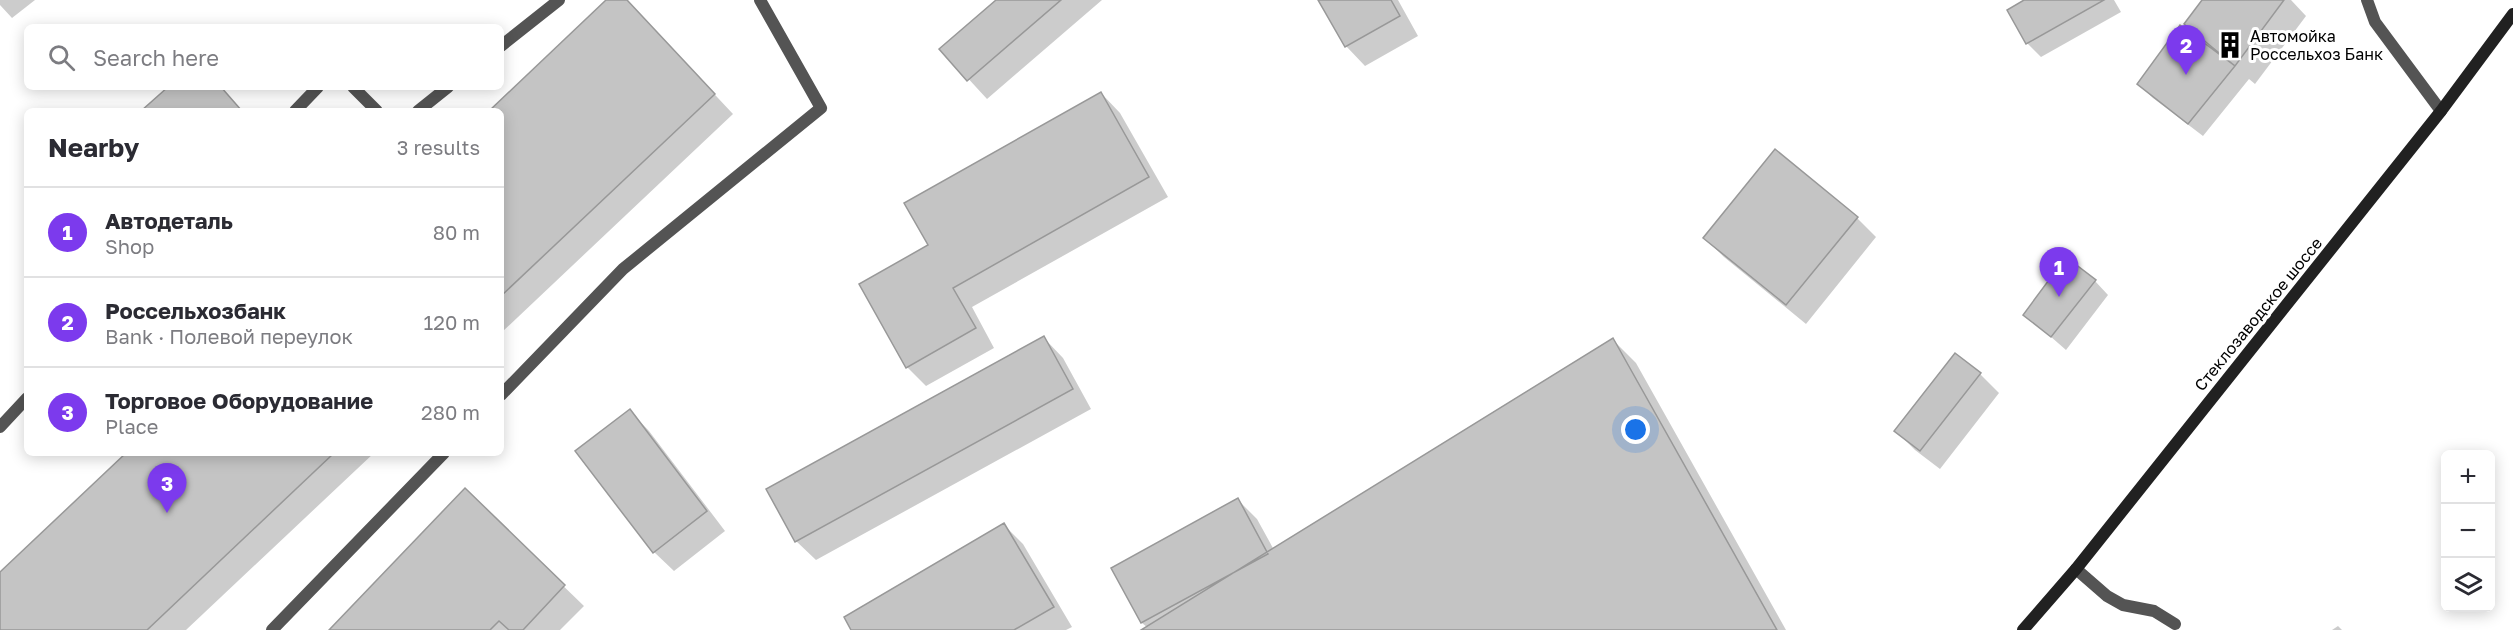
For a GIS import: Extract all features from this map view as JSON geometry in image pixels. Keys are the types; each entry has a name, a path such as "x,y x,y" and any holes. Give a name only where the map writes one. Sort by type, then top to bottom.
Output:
{"main road":[{"name":"Стеклозаводское шоссе","path":"2023,630 2076,569 2440,111 2513,14"}],"street":[{"path":"504,44 559,0"},
{"path":"504,392 623,269 821,108 760,0"},
{"path":"2367,0 2375,22 2440,111"},
{"path":"299,108 315,90"},
{"path":"356,90 374,108"},
{"path":"422,108 444,90"},
{"path":"0,427 24,401"},
{"path":"272,630 441,456"},
{"path":"2076,569 2123,605 2154,611 2175,624"}],"building":[{"path":"606,0 627,0 715,94 504,293 504,108 492,108"},
{"path":"996,0 1061,0 967,81 939,49"},
{"path":"1318,0 1391,0 1400,16 1345,47"},
{"path":"2024,0 2104,0 2026,44 2007,10"},
{"name":"Автомойка Россельхоз Банк","path":"2202,0 2284,0 2235,66 2184,24"},
{"path":"2180,25 2235,66 2188,124 2137,84"},
{"path":"165,90 224,90 239,108 144,108"},
{"path":"1101,92 1149,177 953,288 976,328 906,368 859,284 928,245 904,203"},
{"path":"1775,149 1858,217 1786,305 1703,238"},
{"path":"2066,257 2096,280 2051,337 2023,315"},
{"path":"1044,336 1073,389 795,542 766,489"},
{"path":"1613,338 1777,630 1141,630"},
{"path":"1955,353 1981,373 1920,451 1894,431"},
{"path":"630,409 707,511 653,553 575,451"},
{"path":"123,456 331,456 147,630 0,630 0,572"},
{"path":"465,488 565,585 523,630 509,630 499,621 490,630 329,630"},
{"path":"1238,498 1268,554 1141,623 1111,568"},
{"path":"1004,523 1054,607 1014,630 851,630 844,617"}],"place":[{"name":"Автомойка Россельхоз Банк","path":"2230,45"},
{"name":"Россельхозбанк","path":"2186,75"},
{"name":"Автодеталь","path":"2059,297"},
{"name":"Торговое Оборудование","path":"167,513"}]}
